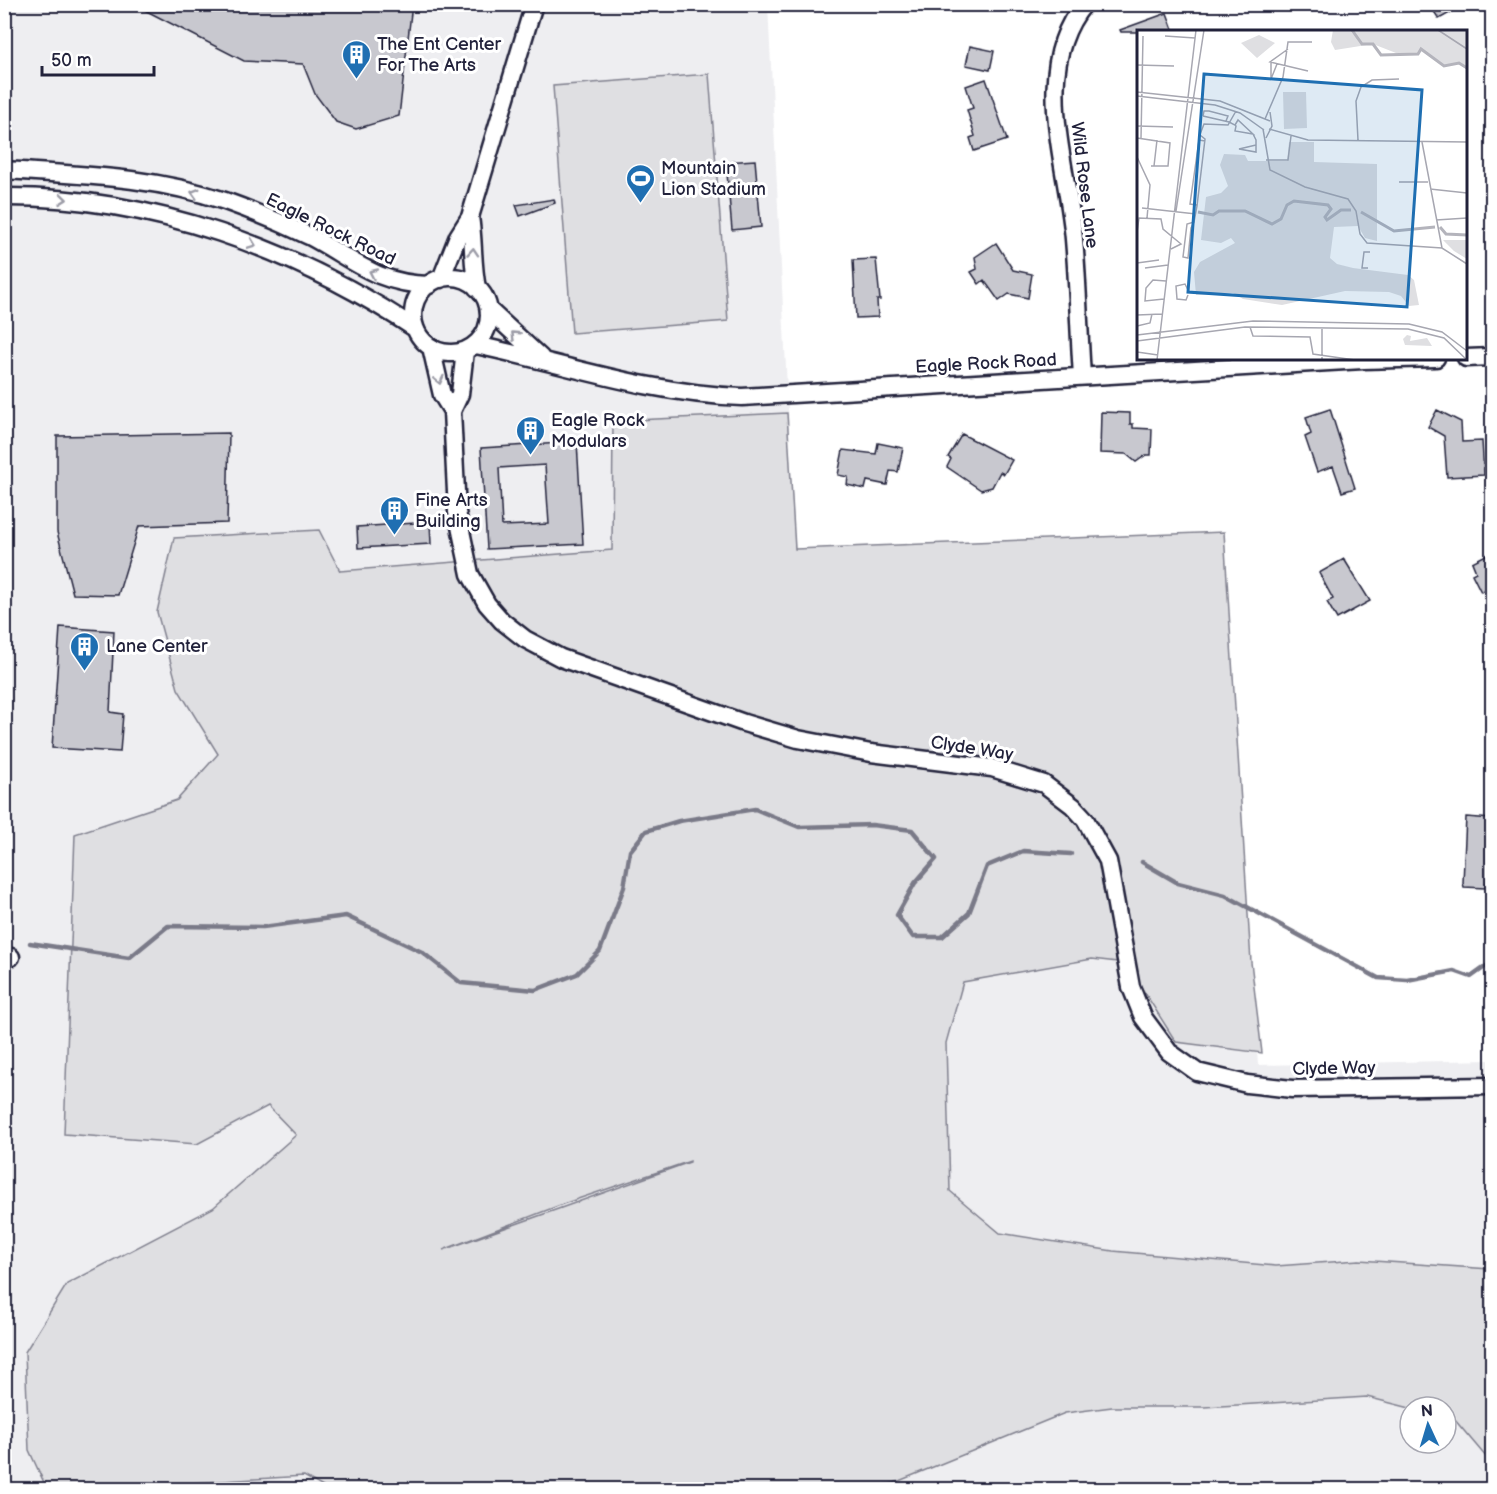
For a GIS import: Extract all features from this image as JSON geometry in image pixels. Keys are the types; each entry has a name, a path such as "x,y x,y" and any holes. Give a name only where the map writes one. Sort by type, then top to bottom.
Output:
{"street":[{"path":"416,329 414,306 420,294 435,282 470,217 534,4"},
{"name":"Wild Rose Lane","path":"1082,376 1074,240 1056,108 1059,60 1067,31 1084,4"},
{"name":"Eagle Rock Road","path":"4,170 122,177 168,185 224,201 288,227 389,280 435,282 460,279 477,288 485,298 489,310 541,359"},
{"path":"4,197 40,197 89,202 221,232 270,250 349,288 416,329 431,347 442,395 452,411"},
{"path":"470,217 474,241 472,265 477,288"},
{"path":"452,411 460,394 471,348 488,323 489,310"},
{"name":"Eagle Rock Road","path":"431,347 454,353 471,348 541,359 631,384 709,396 742,397 1397,360"},
{"path":"1467,358 1492,357"},
{"name":"Clyde Way","path":"452,411 457,512 470,574 488,604 512,630 525,639 561,658 744,723 798,739 871,753 992,768 1044,784 1073,806 1085,819 1106,855 1113,878 1131,987 1143,1017 1169,1052 1197,1072 1247,1084 1292,1089 1492,1086"}],"shaded area":[{"path":"6,5 768,5 795,549 1224,532 1258,1065 1492,1060 1492,1489 5,1490"},
{"name":"Mountain Lion Stadium","path":"709,74 728,321 572,333 553,86"},
{"path":"787,413 795,549 1224,532 1251,962 1262,1053 1176,1042 1126,963 1092,959 963,982 946,1043 950,1191 1000,1233 1113,1251 1276,1266 1359,1260 1490,1269 1492,1464 1458,1424 1458,1395 1398,1395 1398,1405 1367,1397 1204,1407 1112,1407 1065,1413 894,1483 858,1489 328,1490 304,1476 190,1483 152,1489 47,1489 29,1450 25,1352 67,1284 213,1208 296,1135 268,1106 197,1144 64,1134 75,834 177,800 218,754 178,689 157,612 174,538 319,530 340,571 612,550 613,421","holes":["690,1161 690,1162 443,1250 563,1204"]}],"building":[{"name":"The Ent Center For The Arts","path":"133,4 412,4 399,116 356,129 336,122 315,94 303,64 244,61"},
{"path":"1429,4 1466,4 1439,19"},
{"path":"1167,13 1173,30 1121,32 1120,30"},
{"path":"970,46 994,51 990,70 966,65"},
{"path":"986,79 1007,140 974,151 970,138 975,136 967,110 973,108 966,86"},
{"path":"755,160 761,227 732,230 726,162"},
{"path":"554,199 555,203 520,216 516,205"},
{"path":"996,243 1013,270 1032,274 1028,298 1009,294 999,301 984,280 979,284 971,272 977,269 975,257"},
{"path":"876,259 880,300 877,300 878,317 856,318 853,260"},
{"path":"1330,409 1355,488 1342,492 1333,466 1317,472 1305,437 1311,434 1306,417"},
{"path":"1437,410 1461,422 1462,442 1482,441 1484,475 1447,477 1444,436 1428,427"},
{"path":"1101,412 1130,413 1130,424 1133,424 1133,428 1152,429 1151,455 1146,455 1136,462 1126,454 1100,453"},
{"path":"229,433 227,523 139,526 118,595 73,594 57,532 57,436"},
{"path":"962,434 1012,460 1004,474 1000,472 992,487 981,490 947,467 951,459 948,457"},
{"path":"577,442 583,544 487,549 481,448","holes":["545,465 549,524 502,526 499,468"]},
{"path":"878,443 903,448 898,472 890,471 887,485 867,481 865,489 847,485 848,477 838,475 843,450 876,454"},
{"name":"Fine Arts Building","path":"430,522 431,544 358,548 357,527"},
{"path":"1492,552 1492,586 1481,592 1472,574 1476,572 1472,562"},
{"path":"1344,559 1370,601 1337,619 1327,602 1333,599 1319,573"},
{"name":"Lane Center","path":"60,627 114,631 110,712 123,714 120,752 52,748"},
{"path":"1466,817 1492,819 1492,877 1488,877 1485,888 1464,887"}],"waterway":[{"path":"30,943 129,958 168,926 263,927 346,916 422,952 461,983 535,990 577,974 600,951 624,887 630,851 646,831 679,821 755,809 799,827 872,825 912,830 936,859 915,883 897,915 913,937 942,937 969,913 987,866 1023,851 1071,854"},
{"path":"1142,862 1178,883 1225,895 1378,978 1407,980 1454,971 1471,977 1492,962"}],"place":[{"name":"The Ent Center For The Arts","path":"356,80"},
{"name":"Mountain Lion Stadium","path":"640,204"},
{"name":"Eagle Rock Modulars","path":"530,456"},
{"name":"Fine Arts Building","path":"394,536"},
{"name":"Lane Center","path":"85,672"}]}
